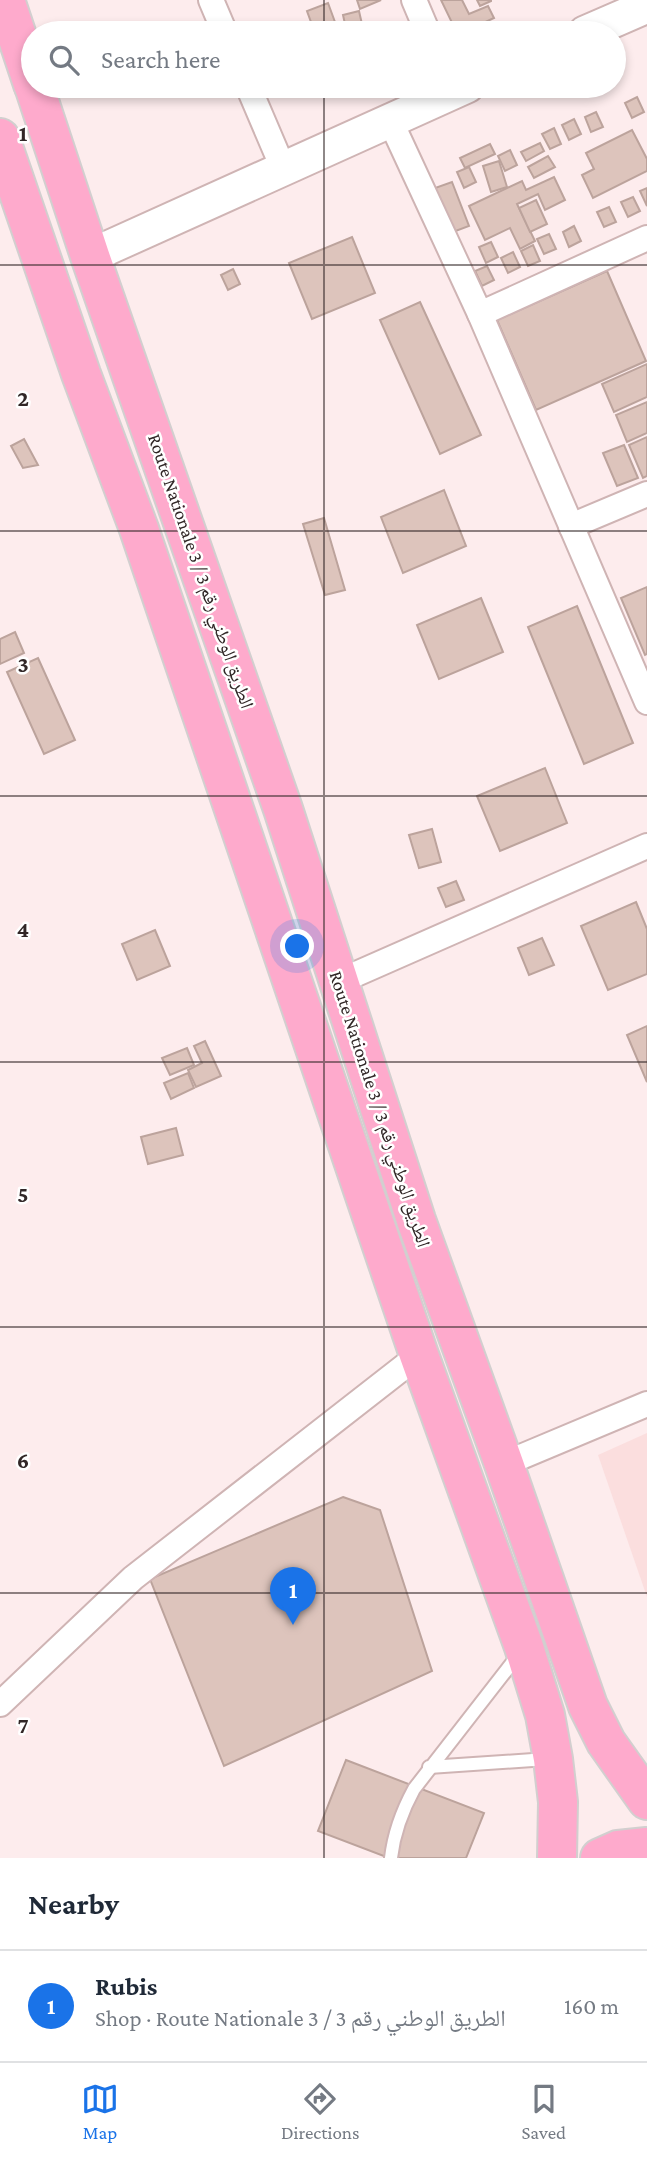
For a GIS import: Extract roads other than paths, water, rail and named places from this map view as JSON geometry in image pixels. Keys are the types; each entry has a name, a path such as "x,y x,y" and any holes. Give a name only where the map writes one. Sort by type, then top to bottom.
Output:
{"highway":[{"name":"Route Nationale 3 / الطريق الوطني رقم 3","path":"5,0 21,49"},
{"name":"Route Nationale 3 / الطريق الوطني رقم 3","path":"37,98 238,677 416,1220 589,1706 606,1742 647,1800"},
{"name":"Route Nationale 3 / الطريق الوطني رقم 3","path":"0,138 81,374 139,529 419,1355 524,1647 545,1715 553,1759 558,1802 557,1858"},
{"path":"600,1858 618,1850 647,1847"}],"street":[{"path":"211,0 220,21"},
{"path":"414,0 423,21"},
{"path":"613,21 647,6"},
{"path":"252,98 283,167"},
{"path":"90,256 436,98"},
{"path":"390,120 480,314 647,702"},
{"path":"480,314 647,238"},
{"path":"571,526 647,494"},
{"path":"338,982 647,846"},
{"path":"0,1704 133,1578 419,1355"},
{"path":"504,1464 647,1404"}],"lane":[{"path":"391,1858 402,1812 414,1788 524,1647"},
{"path":"429,1767 553,1759"}],"place":[{"name":"Rubis","path":"293,1625"}]}
